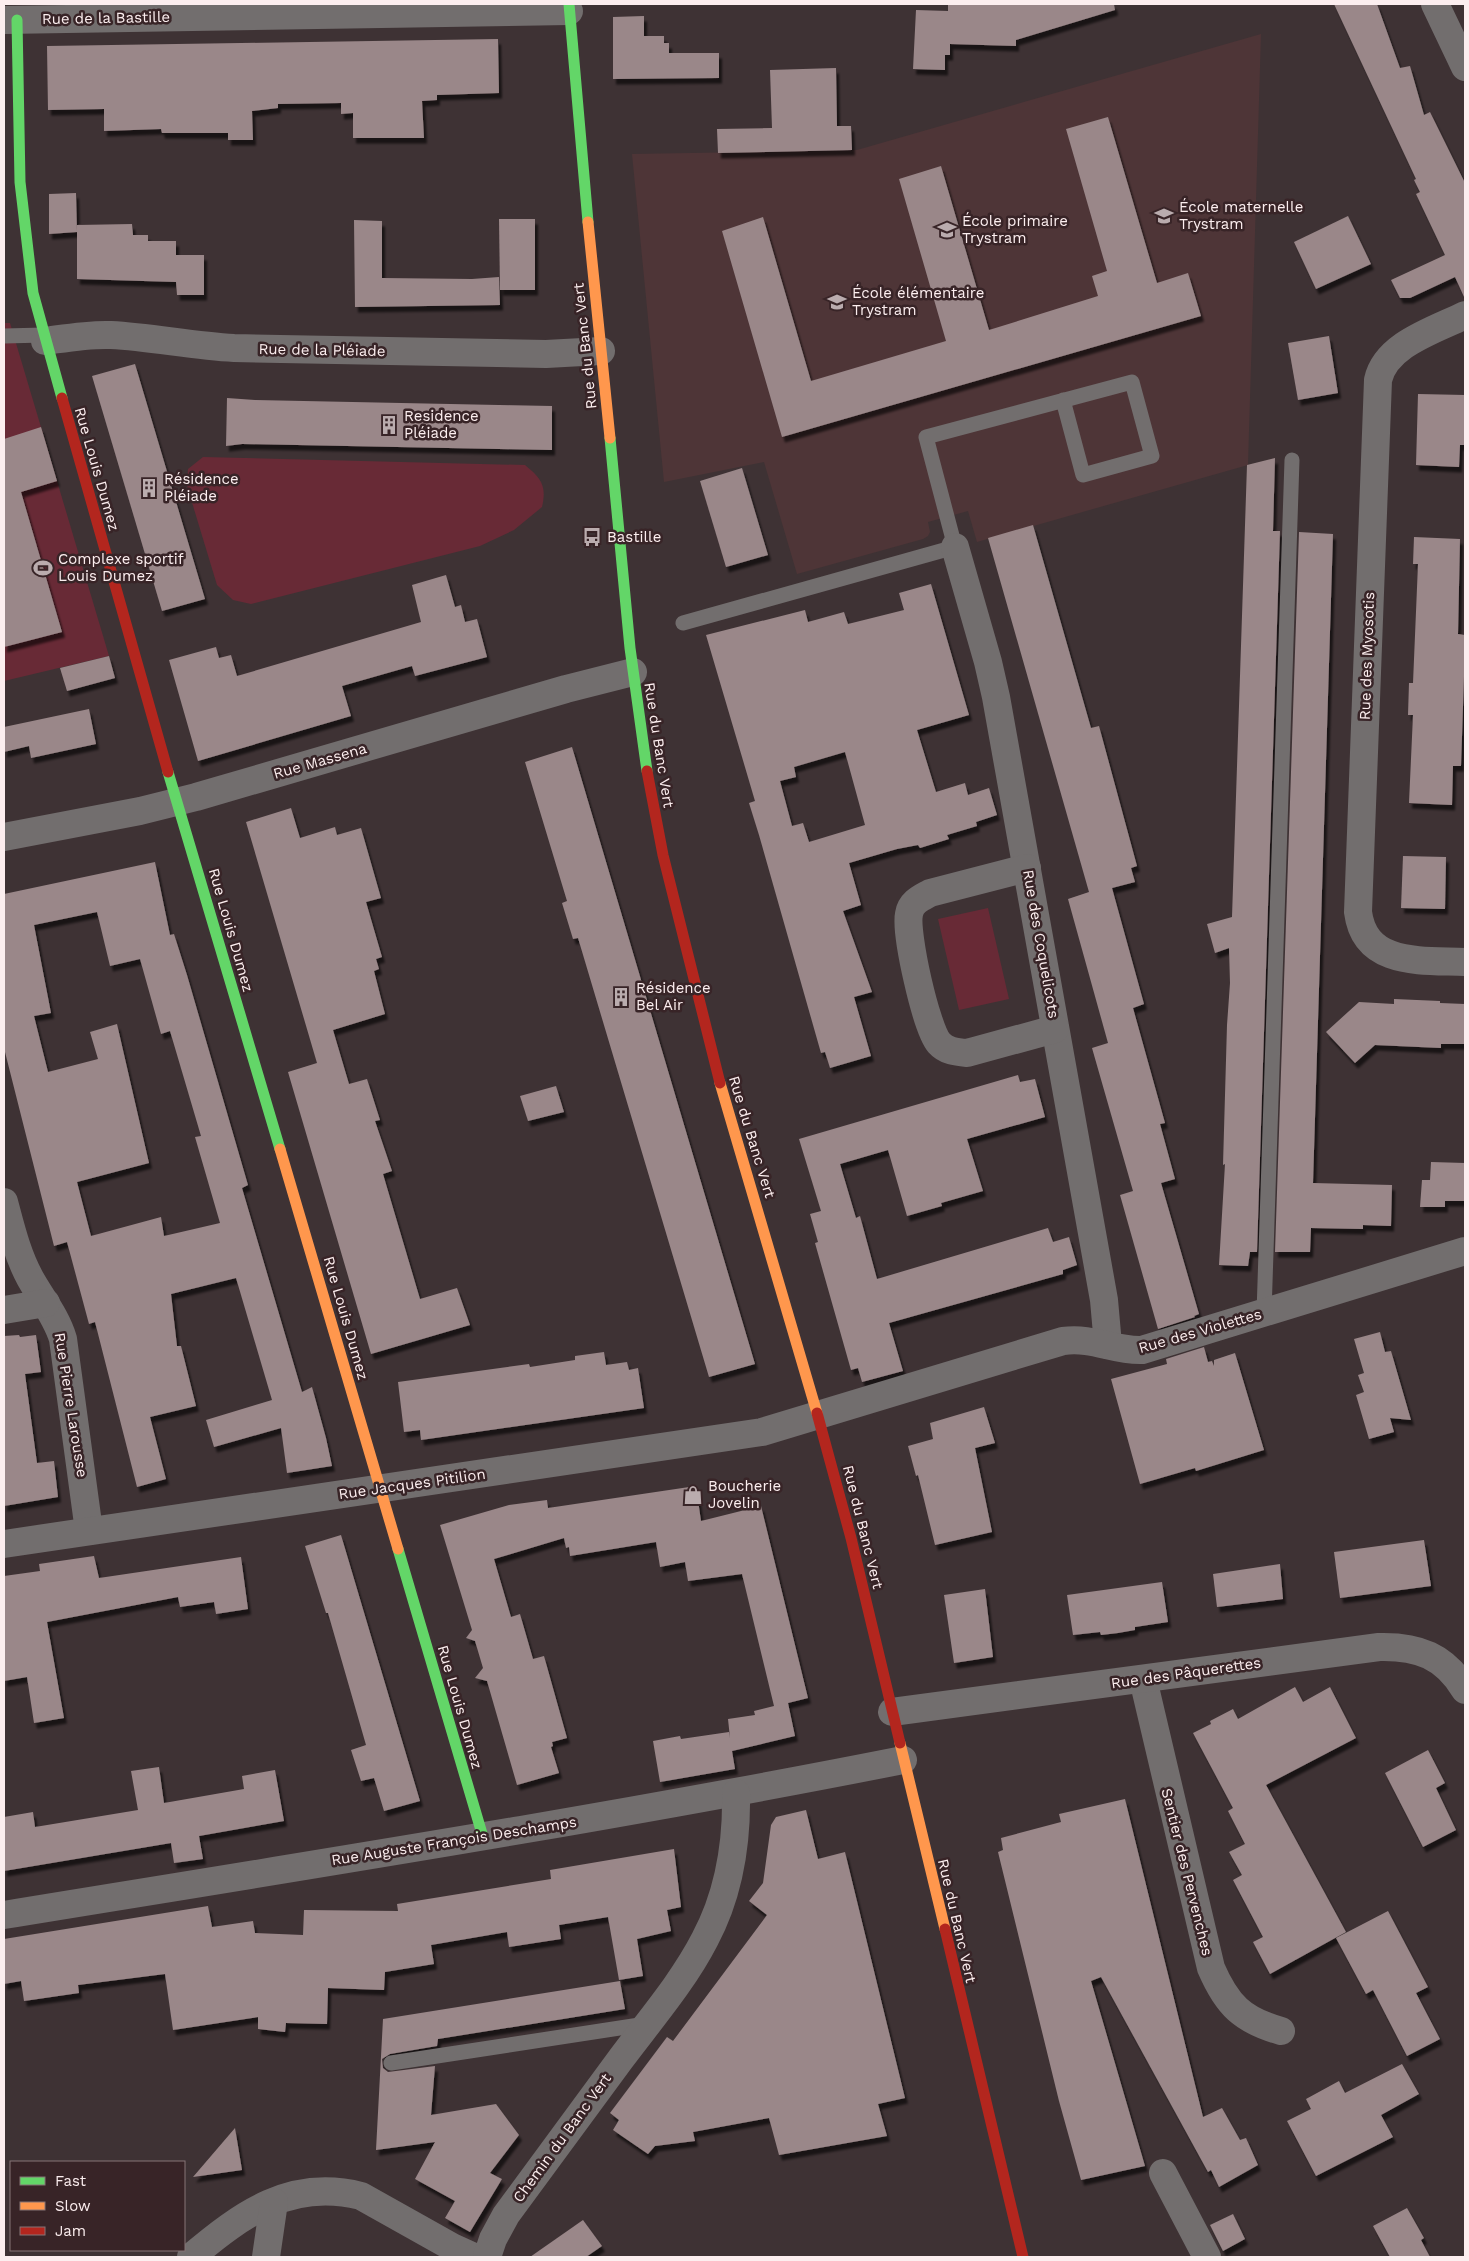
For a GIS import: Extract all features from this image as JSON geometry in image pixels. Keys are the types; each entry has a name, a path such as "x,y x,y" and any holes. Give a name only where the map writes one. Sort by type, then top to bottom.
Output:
{"street":[{"path":"1436,4 1465,67"},
{"name":"Rue de la Bastille","path":"10,20 569,7"},
{"name":"Rue du Banc Vert","path":"569,7 633,672 645,763 669,884 696,995 818,1416 851,1538 1023,2257"},
{"name":"Rue Louis Dumez","path":"10,20 20,182 33,293 44,338 178,802 483,1837"},
{"name":"Rue des Myosotis","path":"1465,315 1395,351 1384,364 1378,380 1358,912 1366,938 1384,952 1409,959 1465,962"},
{"name":"Rue de la Pléiade","path":"44,338 110,335 194,346 234,348 546,354 601,351"},
{"name":"Rue des Coquelicots","path":"955,547 992,678 1104,1300 1108,1345"},
{"name":"Rue Massena","path":"4,837 178,802 566,689 633,672"},
{"path":"1027,868 930,893 916,900 909,914 910,941 928,1024 935,1037 946,1048 953,1052 967,1053 1055,1029"},
{"name":"Rue Pierre Larousse","path":"4,1202 13,1239 23,1264 60,1328 63,1338 90,1531"},
{"name":"Rue des Violettes","path":"818,1416 1051,1344 1086,1339 1122,1349 1142,1350 1465,1252"},
{"path":"4,1310 46,1303"},
{"name":"Rue Jacques Pitilion","path":"4,1544 762,1432 818,1416"},
{"name":"Rue des Pâquerettes","path":"892,1712 1394,1647 1417,1650 1428,1655 1454,1672 1465,1690"},
{"name":"Sentier des Pervenches","path":"1142,1679 1211,1968 1224,1993 1244,2016 1254,2022 1281,2031"},
{"name":"Rue Auguste François Deschamps","path":"4,1915 483,1837 736,1793 903,1760"},
{"name":"Chemin du Banc Vert","path":"487,2257 493,2239 506,2215 696,1955 713,1922 726,1887 736,1831 736,1793"},
{"path":"1163,2173 1207,2257"},
{"path":"191,2257 251,2212 291,2195 320,2190 346,2192 361,2196 452,2247 474,2257"},
{"path":"266,2257 274,2202"}],"lane":[{"path":"4,336 44,338"},
{"path":"683,623 955,547 926,437 1063,400 1132,382 1152,456 1083,475 1063,400"},
{"path":"1264,1313 1292,460"},
{"path":"391,2063 646,2024"}],"shaded area":[{"name":"École primaire Trystram","path":"1261,34 1248,465 977,542 968,511 928,522 930,532 923,539 797,574 764,462 664,482 632,154 857,150"},
{"name":"Complexe sportif Louis Dumez","path":"4,323 10,323 109,656 4,681"},
{"path":"203,457 525,465 539,478 544,493 542,507 514,530 480,546 251,604 233,600 217,585 187,486 188,469"},
{"path":"988,908 1009,999 959,1010 938,919"}],"building":[{"path":"948,4 1114,4 1115,10 1016,40 1016,46 950,44 950,55 945,55 945,70 913,69 916,10 948,11"},
{"path":"1334,4 1377,4 1400,68 1410,66 1424,115 1430,112 1465,183 1465,299 1455,277 1410,298 1400,298 1391,280 1445,255 1416,194 1420,192 1414,180 1416,179"},
{"path":"644,16 644,36 664,36 664,43 669,43 669,53 719,53 719,78 613,79 613,17"},
{"path":"498,39 499,93 437,95 437,100 422,101 424,138 353,138 353,113 341,114 341,103 278,104 278,108 252,111 253,140 228,140 228,133 162,133 161,129 104,131 104,109 48,110 47,46"},
{"path":"836,68 837,126 851,126 852,150 718,153 717,129 772,128 770,70"},
{"path":"1108,117 1157,283 1188,273 1201,316 782,437 722,231 763,217 811,381 946,341 899,179 941,166 989,330 1098,296 1092,276 1107,271 1066,129"},
{"path":"76,193 77,232 49,234 49,194"},
{"path":"1348,216 1371,264 1316,289 1294,242"},
{"path":"499,219 535,219 535,290 500,290"},
{"path":"354,220 382,221 382,278 472,279 499,277 500,305 355,307"},
{"path":"132,224 133,235 148,235 148,241 176,241 176,255 204,255 204,295 177,295 176,282 77,279 77,225"},
{"path":"1329,336 1338,393 1298,400 1288,343"},
{"name":"Résidence Pléiade","path":"135,364 205,599 162,611 92,376"},
{"path":"1418,394 1465,395 1465,445 1460,445 1459,467 1416,465"},
{"name":"Residence Pléiade","path":"227,398 552,406 552,450 242,444 226,446"},
{"path":"41,427 57,481 21,492 62,632 4,647 4,439"},
{"path":"1275,458 1273,531 1280,531 1257,1252 1250,1252 1248,1266 1219,1265 1225,1164 1223,1165 1230,983 1229,948 1215,953 1207,924 1232,917 1247,465"},
{"path":"742,468 768,555 726,567 700,481"},
{"path":"1033,525 1091,728 1099,726 1137,866 1131,868 1135,882 1112,888 1144,1004 1133,1008 1165,1123 1160,1124 1175,1179 1161,1183 1199,1314 1158,1329 1120,1195 1133,1191 1092,1048 1108,1043 1068,899 1089,892 988,538"},
{"path":"1299,532 1333,534 1313,1183 1392,1185 1391,1226 1363,1225 1363,1229 1311,1228 1310,1252 1275,1252"},
{"path":"1414,537 1460,539 1458,634 1465,635 1465,647 1461,766 1453,766 1452,805 1409,803 1413,715 1408,715 1409,683 1413,683 1418,564 1413,564"},
{"path":"446,575 455,607 461,605 465,622 477,619 487,657 415,676 412,666 342,686 351,716 198,761 169,660 216,647 219,658 231,655 237,676 421,622 412,585"},
{"path":"931,584 969,715 917,730 936,792 965,783 968,795 989,788 997,815 976,822 977,826 947,835 949,839 920,848 918,845 897,849 849,863 861,905 843,911 872,992 854,997 871,1056 830,1068 825,1052 821,1053 749,803 755,801 706,635 805,610 808,622 844,612 848,624 904,610 899,593","holes":["845,752 865,825 809,842 803,823 792,826 780,781 796,777 794,767"]},
{"path":"109,656 115,678 67,691 60,668"},
{"path":"89,709 96,744 31,758 29,746 4,752 4,727"},
{"name":"Résidence Bel Air","path":"572,747 755,1364 709,1377 578,938 573,939 562,903 567,901 525,762"},
{"path":"291,808 300,838 335,827 337,835 361,828 381,898 366,902 382,957 376,959 379,969 374,971 385,1014 333,1030 349,1084 367,1079 380,1120 375,1121 392,1171 383,1174 420,1299 457,1288 470,1325 371,1354 288,1072 317,1063 246,822"},
{"path":"1403,856 1446,857 1445,909 1401,908"},
{"path":"155,862 170,935 174,934 187,975 248,1185 242,1188 302,1392 312,1387 332,1466 287,1473 281,1428 214,1447 206,1420 272,1400 236,1278 171,1294 177,1346 181,1346 196,1406 150,1417 166,1479 137,1487 95,1322 89,1324 67,1242 54,1246 4,1048 4,894","holes":["97,912 110,966 140,959 161,1034 170,1031 201,1136 195,1137 220,1223 164,1236 161,1217 91,1236 77,1182 149,1163 117,1024 90,1032 98,1059 48,1072 34,1016 51,1013 34,925"]},
{"path":"1394,999 1465,1004 1465,1044 1441,1044 1441,1048 1375,1045 1355,1063 1326,1032 1359,1002 1394,1004"},
{"path":"1018,1075 1020,1082 1035,1079 1045,1117 967,1139 983,1191 941,1203 942,1206 907,1216 888,1150 840,1164 856,1218 860,1216 877,1279 1048,1228 1053,1242 1069,1237 1077,1265 1063,1270 1063,1274 889,1323 903,1371 862,1382 858,1368 851,1370 815,1243 818,1242 810,1214 821,1211 799,1139"},
{"path":"556,1086 564,1112 528,1121 520,1096"},
{"path":"1431,1162 1465,1163 1465,1201 1445,1201 1445,1207 1420,1207 1422,1180 1430,1180"},
{"path":"1380,1332 1385,1352 1391,1351 1411,1420 1390,1418 1394,1432 1369,1439 1356,1395 1364,1392 1358,1375 1364,1373 1354,1339"},
{"path":"19,1335 20,1337 36,1335 41,1372 25,1374 37,1463 54,1461 58,1497 4,1506 4,1336"},
{"path":"1204,1347 1208,1362 1212,1361 1214,1366 1214,1360 1235,1353 1264,1450 1196,1471 1195,1468 1140,1484 1111,1379 1167,1364 1166,1359"},
{"path":"604,1352 606,1365 627,1362 629,1370 638,1368 644,1408 421,1440 420,1430 404,1432 398,1382 529,1364 530,1367 575,1360 575,1356"},
{"path":"984,1407 995,1443 975,1448 992,1532 935,1545 918,1475 916,1476 908,1446 933,1439 930,1423"},
{"path":"696,1486 701,1521 761,1506 808,1698 788,1703 795,1736 732,1751 735,1769 660,1782 653,1741 680,1736 681,1739 729,1732 730,1738 728,1719 755,1715 754,1711 774,1706 742,1574 688,1581 685,1562 660,1567 656,1542 570,1556 569,1547 566,1548 564,1538 494,1559 511,1617 520,1614 533,1659 544,1656 567,1738 552,1742 553,1746 551,1747 559,1773 517,1785 487,1681 475,1678 483,1668 475,1641 466,1638 472,1630 440,1525 509,1505 547,1500 548,1508"},
{"path":"341,1535 420,1801 384,1811 374,1778 361,1781 351,1750 366,1745 328,1613 326,1613 305,1546"},
{"path":"1424,1540 1431,1586 1340,1598 1334,1552"},
{"path":"94,1556 99,1578 241,1557 248,1609 216,1614 214,1602 180,1607 178,1597 47,1622 64,1718 34,1723 27,1677 4,1681 4,1576 40,1571 39,1564"},
{"path":"1280,1564 1283,1599 1217,1607 1213,1574"},
{"path":"1162,1582 1168,1622 1135,1627 1135,1630 1118,1633 1101,1635 1100,1632 1073,1635 1067,1595"},
{"path":"985,1589 993,1657 954,1663 944,1595"},
{"path":"1295,1687 1303,1702 1330,1687 1356,1738 1266,1785 1346,1932 1270,1974 1253,1942 1263,1937 1233,1880 1242,1875 1229,1852 1245,1844 1228,1811 1233,1808 1193,1733 1211,1724 1210,1721 1233,1709 1238,1719"},
{"path":"1428,1750 1445,1783 1436,1788 1456,1830 1423,1847 1385,1773"},
{"path":"159,1767 164,1803 244,1789 242,1776 275,1770 284,1821 199,1836 203,1859 174,1863 171,1843 4,1871 4,1817 33,1812 35,1827 138,1810 131,1771"},
{"path":"1125,1799 1203,2117 1222,2108 1240,2140 1246,2138 1258,2165 1219,2187 1211,2170 1208,2172 1101,1977 1091,1981 1145,2166 1081,2180 1059,2101 998,1852 1003,1850 1001,1838 1061,1822 1059,1814"},
{"path":"806,1810 818,1859 845,1852 905,2098 878,2104 887,2136 779,2155 769,2118 693,2132 695,2141 655,2146 648,2154 613,2130 619,2120 610,2113 667,2037 673,2041 767,1915 749,1901 763,1883 771,1825 776,1817"},
{"path":"674,1849 681,1907 667,1910 671,1931 637,1939 643,1976 619,1980 608,1917 559,1925 561,1939 509,1947 507,1932 431,1945 434,1964 385,1972 384,1990 328,1988 327,2024 286,2023 285,2032 258,2029 258,2017 173,2030 165,1974 78,1985 79,1993 24,2001 21,1981 4,1984 4,1939 208,1906 212,1927 253,1921 255,1933 303,1935 304,1910 398,1911 397,1904 551,1879 550,1870"},
{"path":"1388,1911 1428,1987 1416,1993 1440,2039 1407,2056 1373,1990 1366,1994 1336,1938"},
{"path":"620,1981 625,2009 438,2039 437,2046 390,2054 382,2059 383,2068 388,2072 435,2066 431,2115 496,2104 519,2135 490,2173 502,2179 470,2232 445,2218 455,2201 415,2179 435,2142 376,2150 383,2019"},
{"path":"1402,2064 1419,2094 1381,2115 1393,2137 1316,2176 1287,2121 1311,2109 1306,2099 1339,2081 1345,2093"},
{"path":"235,2128 242,2170 193,2177"},
{"path":"1407,2208 1424,2238 1421,2240 1430,2257 1390,2257 1373,2226"},
{"path":"1233,2214 1245,2239 1223,2251 1210,2225"},
{"path":"583,2220 602,2246 586,2257 530,2257"}],"traffic: fast":[{"path":"569,4 588,222"},
{"path":"17,20 20,182 33,293 62,398"},
{"path":"610,438 630,648 647,771"},
{"path":"168,772 280,1149"},
{"path":"398,1549 483,1837"}],"traffic: slow":[{"path":"588,222 610,438"},
{"path":"720,1083 817,1413"},
{"path":"280,1149 398,1549"},
{"path":"900,1743 945,1929"}],"traffic: jam":[{"path":"62,398 168,772"},
{"path":"647,771 663,855 720,1083"},
{"path":"817,1413 851,1538 900,1743"},
{"path":"945,1929 1023,2257"}],"place":[{"name":"École maternelle Trystram","path":"1164,216"},
{"name":"École primaire Trystram","path":"947,230"},
{"name":"École élémentaire Trystram","path":"837,302"},
{"name":"Residence Pléiade","path":"389,425"},
{"name":"Résidence Pléiade","path":"149,488"},
{"name":"Bastille","path":"592,537"},
{"name":"Complexe sportif Louis Dumez","path":"43,568"},
{"name":"Résidence Bel Air","path":"621,997"},
{"name":"Boucherie Jovelin","path":"693,1495"}]}
